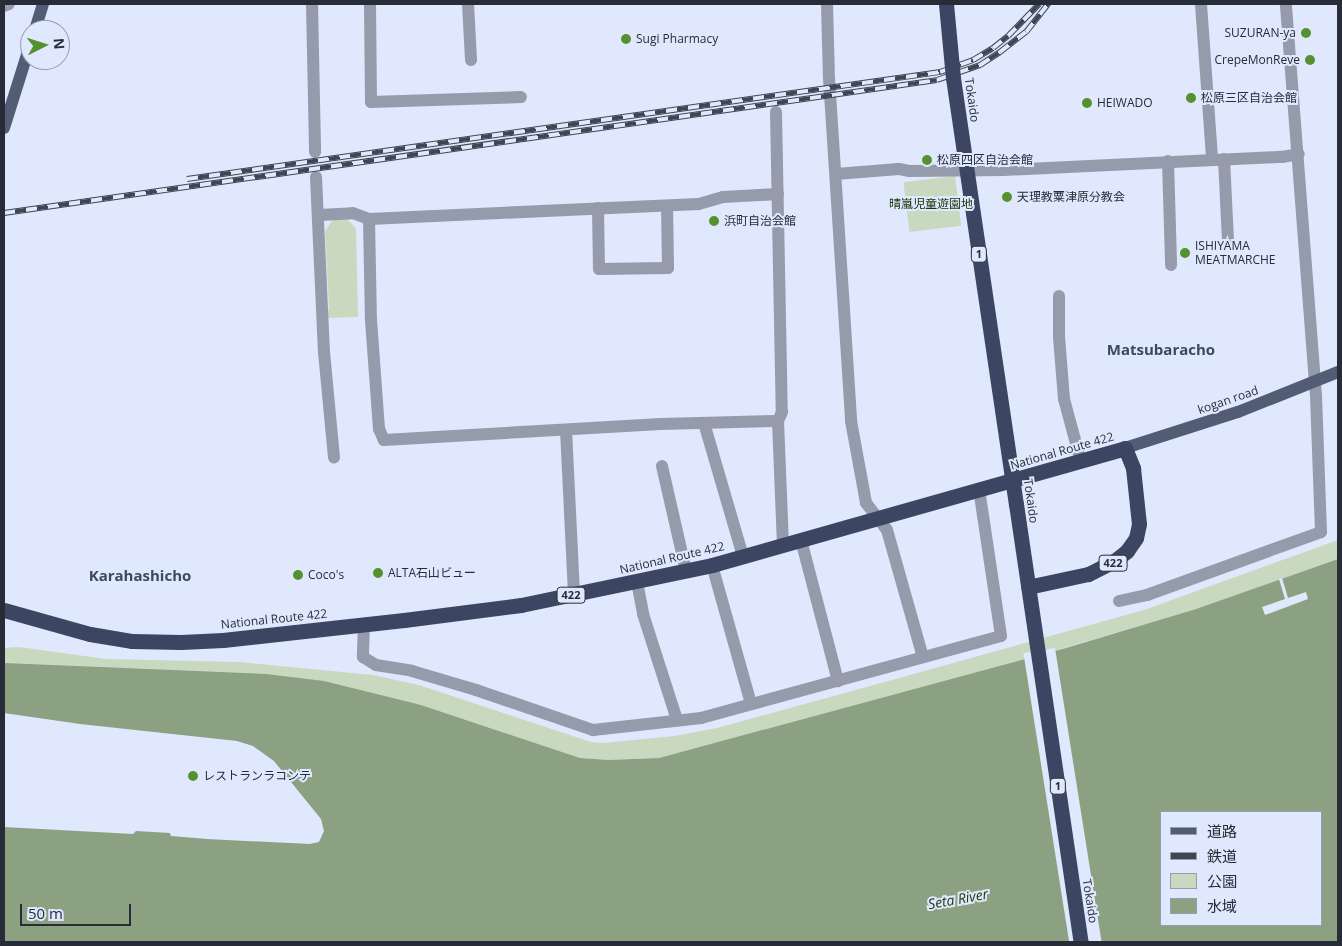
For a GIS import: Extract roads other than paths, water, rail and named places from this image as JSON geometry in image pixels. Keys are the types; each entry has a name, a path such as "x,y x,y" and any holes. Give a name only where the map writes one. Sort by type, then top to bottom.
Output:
{"highway":[{"name":"Tokaido","path":"946,7 953,78 1081,942"},
{"name":"National Route 422","path":"4,610 90,634 156,642 223,640 521,605 712,565 1125,448 1133,468 1140,524 1136,538 1127,551 1114,562 1088,574 1028,587"}],"main road":[{"path":"38,20 43,4"},
{"path":"4,128 22,70"},
{"name":"kogan road","path":"1125,448 1238,412 1338,372"}],"street":[{"path":"4,6 9,4"},
{"path":"312,4 315,152"},
{"path":"370,4 371,102 521,97"},
{"path":"468,4 471,60"},
{"path":"827,4 851,421 866,502 888,530 924,657"},
{"path":"1201,4 1228,242"},
{"path":"1119,601 1147,595 1320,532 1314,382 1299,154 1286,4"},
{"path":"946,7 967,171 1013,480"},
{"path":"776,112 782,412 778,421 783,545"},
{"path":"836,174 899,169 967,171 1299,154"},
{"path":"1168,161 1171,265"},
{"path":"316,177 324,352 334,458"},
{"path":"319,214 353,213 369,219 667,206 698,204 723,197 778,194"},
{"path":"598,208 599,269 668,268 667,206"},
{"path":"369,219 372,330 379,429 384,440 704,423 778,421"},
{"path":"1059,296 1064,399 1081,462"},
{"path":"704,423 743,556"},
{"path":"566,430 574,594"},
{"path":"662,466 686,571"},
{"path":"364,624 363,657 376,665 412,671 476,690 593,730 701,718 1002,636 979,489"},
{"path":"800,540 838,681"},
{"path":"712,565 751,704"},
{"path":"636,582 643,614 677,720"}],"water":[{"name":"Seta River","path":"1338,559 1338,942 4,942 4,827 133,834 136,831 170,833 171,836 207,839 310,844 319,842 324,831 321,819 274,761 253,746 237,741 80,724 4,713 4,663 266,674 324,681 421,705 580,758 608,760 659,758 1066,648 1196,609"}],"railway":[{"path":"187,179 940,72 973,60 993,48 1008,36 1039,4"},
{"path":"4,213 937,80 980,65 1000,52 1026,32 1048,4"}],"place":[{"name":"SUZURAN-ya","path":"1306,33"},
{"name":"Sugi Pharmacy","path":"626,39"},
{"name":"CrepeMonReve","path":"1310,60"},
{"name":"松原三区自治会館","path":"1191,98"},
{"name":"HEIWADO","path":"1087,103"},
{"name":"松原四区自治会館","path":"927,160"},
{"name":"天理教粟津原分教会","path":"1007,197"},
{"name":"浜町自治会館","path":"714,221"},
{"name":"ISHIYAMA MEATMARCHE","path":"1185,253"},
{"name":"ALTA石山ビュー","path":"378,573"},
{"name":"Coco's","path":"298,575"},
{"name":"レストランラコンテ","path":"193,776"}],"district":[{"name":"Matsubaracho","path":"1161,350"},
{"name":"Karahashicho","path":"140,576"}],"park label":[{"name":"晴嵐児童遊園地","path":"931,204"}]}
